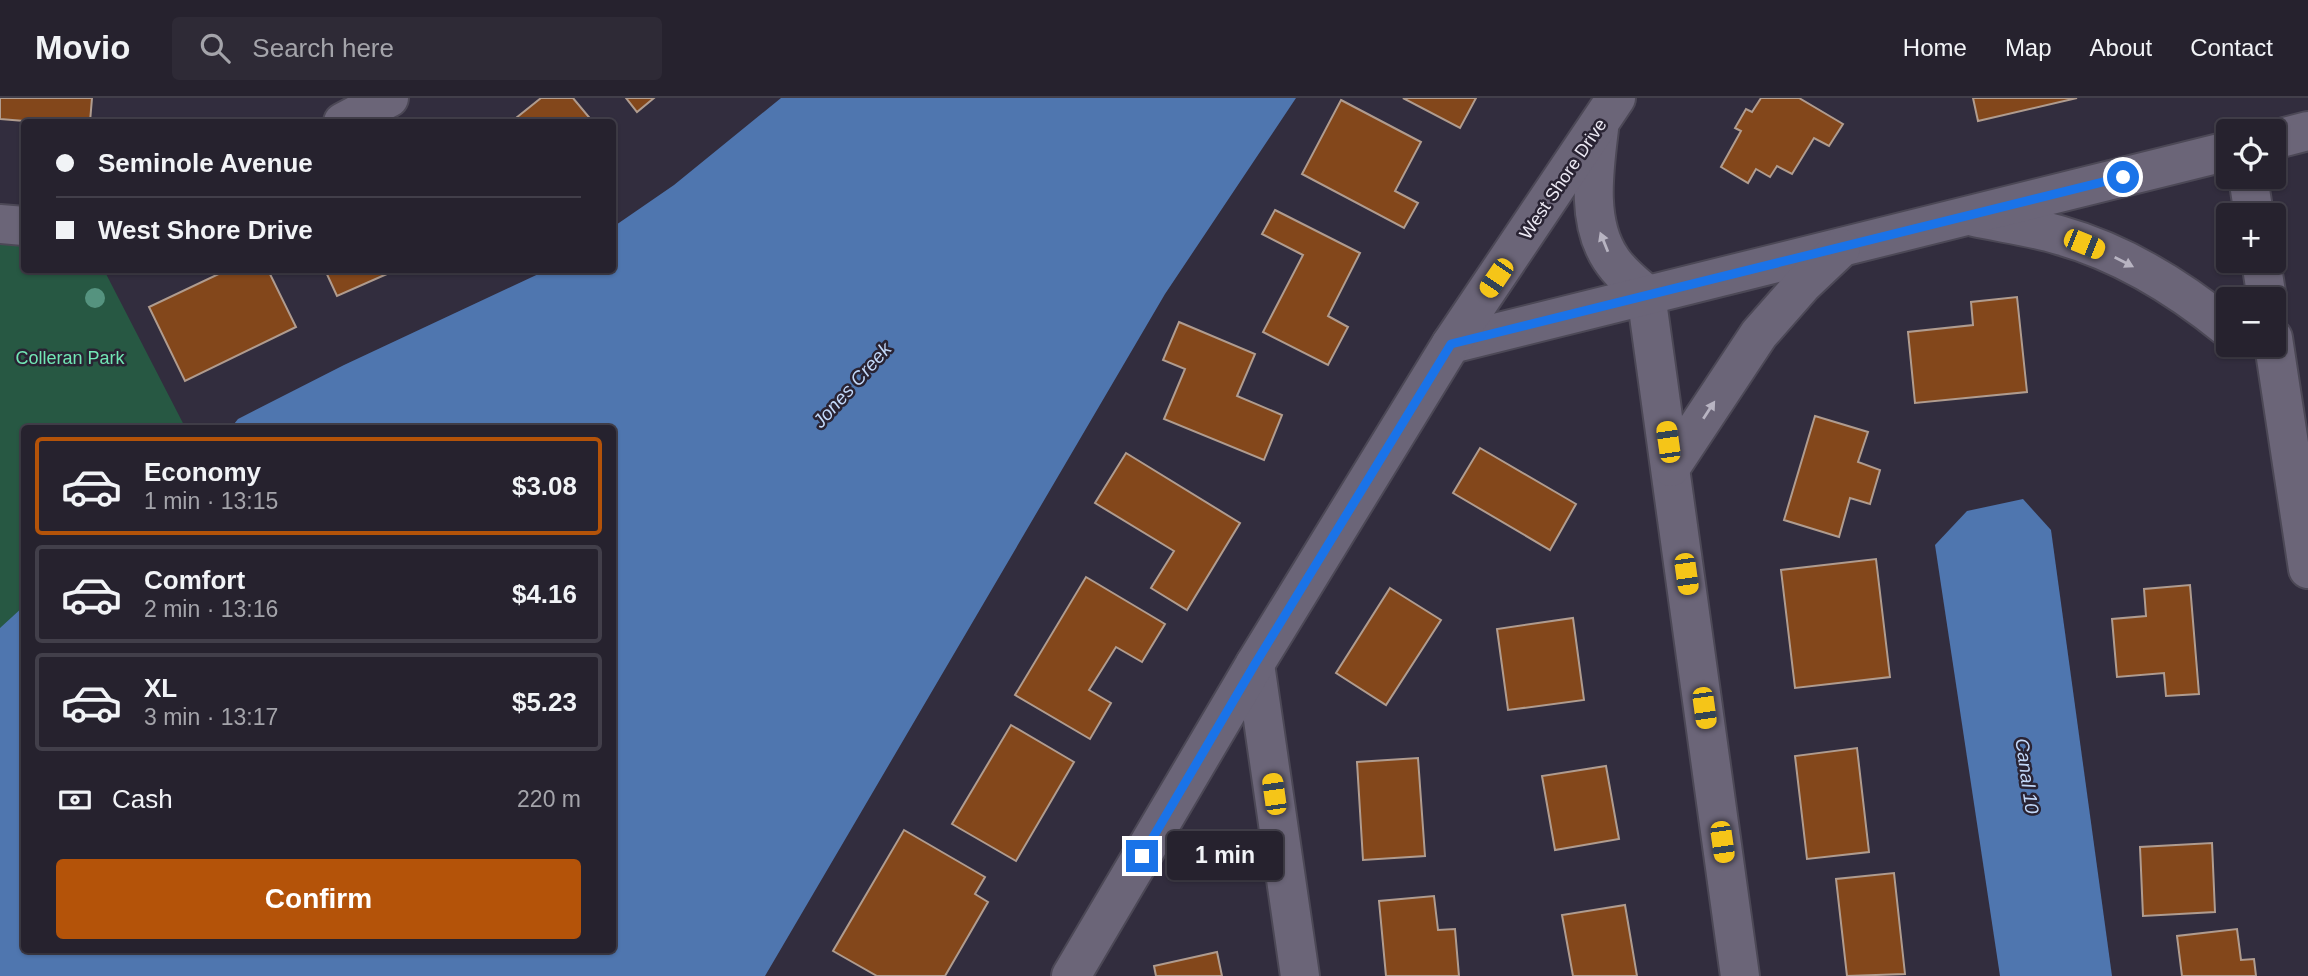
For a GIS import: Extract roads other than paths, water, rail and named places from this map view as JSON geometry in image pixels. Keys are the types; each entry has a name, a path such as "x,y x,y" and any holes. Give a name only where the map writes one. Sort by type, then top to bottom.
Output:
{"street":[{"path":"349,119 389,98"},
{"path":"1608,111 1595,166 1596,217 1610,259 1646,294 1740,976"},
{"name":"West Shore Drive","path":"1071,976 1255,664 1451,344 1608,111"},
{"path":"2286,136 2308,131"},
{"path":"1451,344 2216,154"},
{"path":"1965,215 2059,235 2109,254 2195,302 2216,319"},
{"path":"0,224 21,226"},
{"path":"1671,467 1759,334 1843,246"},
{"path":"2254,357 2281,386"},
{"path":"2276,357 2308,569"},
{"path":"1255,664 1300,976"}],"water":[{"name":"Jones Creek","path":"781,98 1296,98 1165,294 765,976 0,976 0,628 21,609 21,953 616,953 616,425 233,425 238,419 344,365 541,273 616,273 616,225 674,185"},
{"name":"Canal 10","path":"2023,499 2051,530 2112,976 2000,976 1935,545 1967,511"}],"park label":[{"name":"Colleran Park","path":"70,358"}]}
